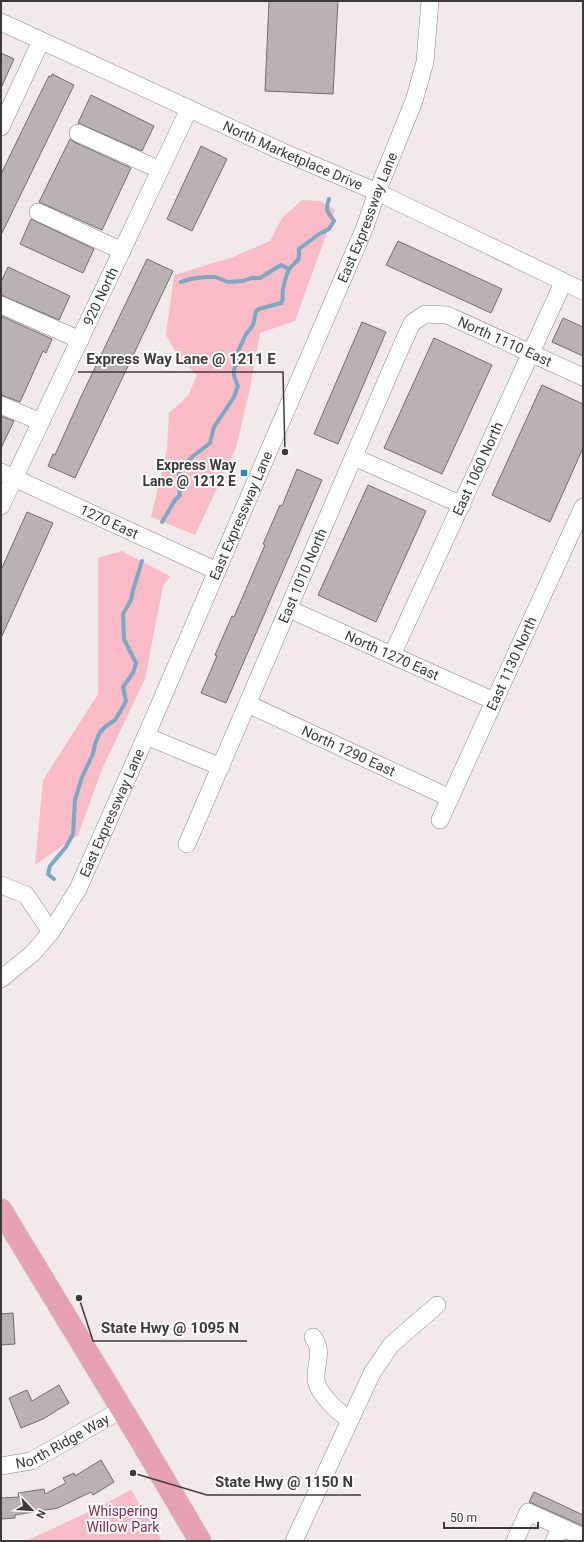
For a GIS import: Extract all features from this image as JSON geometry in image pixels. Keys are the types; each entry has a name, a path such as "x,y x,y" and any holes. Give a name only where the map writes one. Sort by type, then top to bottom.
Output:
{"main road":[{"path":"1,1210 200,1541"}],"street":[{"name":"East Expressway Lane","path":"1,979 33,953 51,932 78,890 146,736 365,226 377,192 414,101 425,62 430,1"},
{"name":"North Marketplace Drive","path":"1,22 283,152 377,192 583,292"},
{"path":"3,118 41,41"},
{"name":"920 North","path":"1,506 8,475 41,422 189,108"},
{"path":"78,133 160,170"},
{"path":"38,212 122,251"},
{"name":"East 1060 North","path":"392,655 563,283"},
{"path":"1,305 80,340"},
{"name":"North 1110 East","path":"425,314 447,315 583,377"},
{"name":"East 1010 North","path":"187,844 407,333 412,324 425,314"},
{"path":"1,405 41,422"},
{"path":"354,457 462,505"},
{"name":"1270 East","path":"8,475 217,570"},
{"name":"East 1130 North","path":"440,820 583,507"},
{"name":"North 1270 East","path":"289,609 494,701"},
{"name":"North 1290 East","path":"248,704 450,798"},
{"path":"146,736 221,767"},
{"path":"1,884 26,895 51,932"},
{"path":"294,1541 372,1373 391,1345 438,1305"},
{"path":"313,1337 318,1343 320,1353 316,1381 320,1392 350,1420"},
{"name":"North Ridge Way","path":"1,1466 31,1461 121,1410"},
{"path":"514,1541 528,1512 557,1534 583,1537"}],"green space":[{"path":"302,200 320,201 335,210 295,321 260,333 250,388 236,448 195,535 151,517 167,449 169,413 188,396 197,375 179,358 166,335 174,275 233,257 270,241 282,218"},
{"path":"121,551 170,576 163,586 145,679 103,767 78,835 35,865 43,780 98,694 98,558"},
{"name":"Whispering Willow Park","path":"131,1490 162,1541 26,1541 97,1508"}],"building":[{"path":"269,1 338,1 333,94 265,91"},
{"path":"1,53 14,59 1,88"},
{"path":"52,74 74,85 1,235 1,174 49,76 51,77"},
{"path":"91,95 154,126 142,151 78,123"},
{"path":"70,139 131,168 102,230 39,202"},
{"path":"201,146 227,159 192,231 167,219"},
{"path":"31,219 94,249 83,273 20,244"},
{"path":"398,241 502,289 491,313 386,265"},
{"path":"147,259 173,271 75,478 48,466 53,454 55,455"},
{"path":"8,267 70,296 59,320 1,295 1,282"},
{"path":"1,316 52,339 46,353 43,351 20,402 1,395"},
{"path":"563,318 583,327 583,356 552,342"},
{"path":"362,322 386,332 338,444 314,434"},
{"path":"434,338 492,365 442,474 384,448"},
{"path":"542,385 583,404 583,448 550,522 492,495"},
{"path":"1,416 14,421 1,448"},
{"path":"297,469 322,480 226,703 201,693 217,656 215,655 232,616 234,617 265,545 263,544 280,505 282,506"},
{"path":"368,485 426,511 376,622 318,595"},
{"path":"27,512 53,523 1,638 1,570"},
{"path":"13,1313 15,1344 1,1345 1,1314"},
{"path":"59,1385 69,1403 43,1419 21,1428 9,1398 27,1390 32,1401"},
{"path":"101,1460 114,1482 93,1495 91,1492 58,1508 15,1515 15,1518 1,1519 1,1498 19,1497 18,1493 44,1489 45,1494 66,1483 63,1478 74,1473 75,1476"},
{"path":"534,1492 583,1515 583,1526 529,1502"}],"waterway":[{"path":"162,522 175,500 180,495 178,478 181,469 192,457 210,443 214,427 234,397 238,386 234,376 234,370 239,358 238,351 246,334 253,325 256,311 281,303 287,275 290,268 299,258 299,249 319,234 329,229 334,221 327,211 329,199"},
{"path":"181,282 205,277 215,277 228,282 243,281 251,278 260,278 281,265 289,269"},
{"path":"54,879 48,874 50,866 66,847 73,834 75,800 82,777 93,754 95,744 100,732 115,720 126,701 123,687 133,673 136,663 124,639 123,614 131,600 142,561"}],"place":[{"name":"Express Way Lane @ 1211 E","path":"285,452"},
{"name":"Express Way Lane @ 1212 E","path":"244,473"},
{"name":"State Hwy @ 1095 N","path":"79,1298"},
{"name":"State Hwy @ 1150 N","path":"133,1473"}]}
